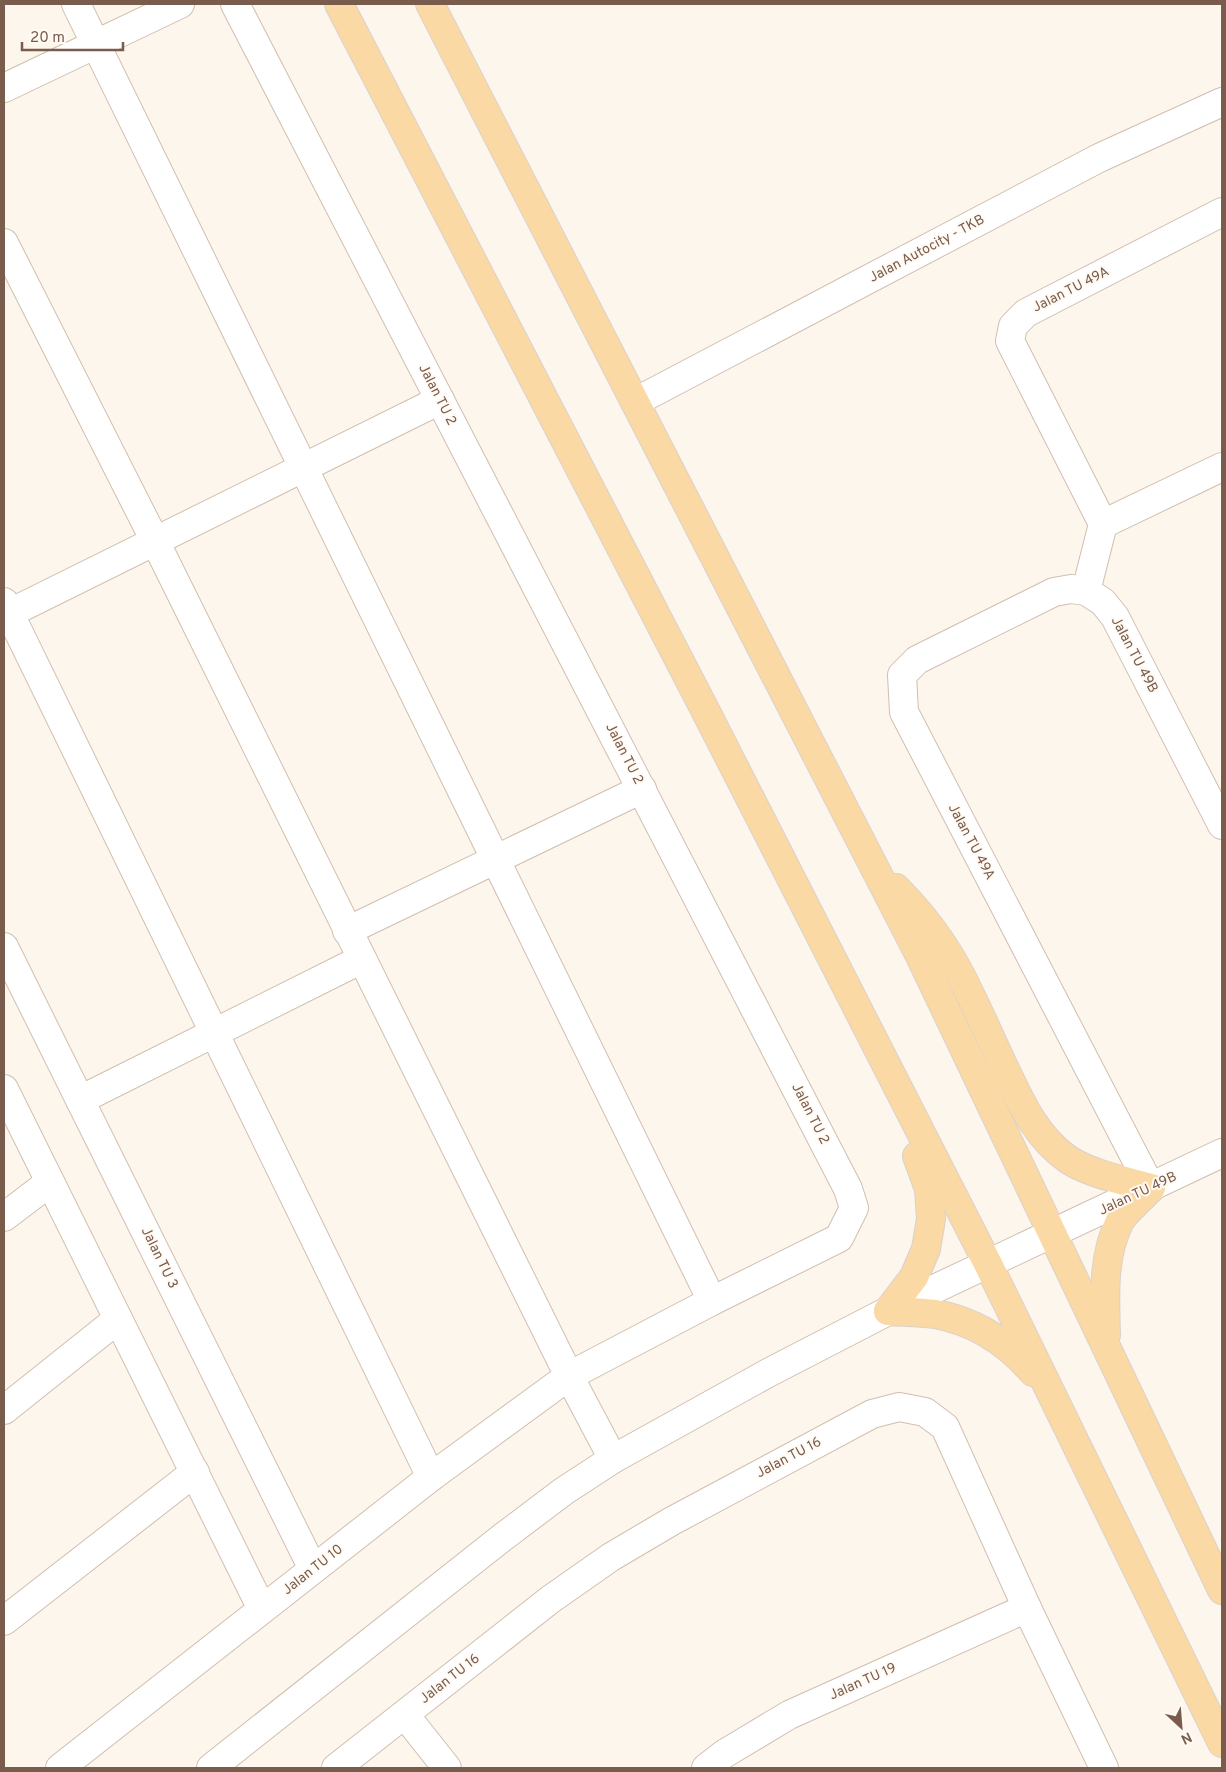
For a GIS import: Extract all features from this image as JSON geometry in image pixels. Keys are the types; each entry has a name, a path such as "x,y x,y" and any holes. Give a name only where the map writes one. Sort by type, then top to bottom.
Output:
{"main road":[{"path":"339,4 988,1264 1222,1743"},
{"path":"430,4 920,956 1222,1590"},
{"path":"876,870 913,905 938,937 960,975 1026,1114 1044,1137 1070,1160 1103,1174 1151,1188 1120,1220 1112,1246 1106,1272 1106,1345"},
{"path":"859,1012 929,1189 931,1219 926,1249 914,1277 888,1311"},
{"path":"888,1311 935,1314 969,1324 998,1339 1015,1353 1050,1392"}],"street":[{"path":"76,4 712,1301"},
{"path":"4,88 180,4"},
{"name":"Jalan TU 2","path":"235,4 848,1189 854,1208 839,1238 712,1301 569,1376"},
{"name":"Jalan Autocity - TKB","path":"635,402 1099,158 1222,102"},
{"name":"Jalan TU 49A","path":"1103,524 1010,341 1013,326 1026,313 1222,212"},
{"path":"4,243 569,1376 613,1459"},
{"path":"431,1477 6,610 154,541 440,400"},
{"path":"1086,591 1103,524 1222,466"},
{"name":"Jalan TU 49A","path":"1086,591 1071,588 1054,592 917,660 902,675 904,712 1151,1188"},
{"name":"Jalan TU 49B","path":"1086,591 1103,602 1115,617 1222,826"},
{"path":"347,932 642,789"},
{"name":"Jalan TU 3","path":"4,946 313,1569"},
{"path":"80,1100 362,959"},
{"path":"4,1089 262,1610"},
{"name":"Jalan TU 49B","path":"211,1768 503,1537 564,1491 613,1459 768,1373 888,1311 1222,1153"},
{"path":"4,1217 50,1182"},
{"path":"4,1410 118,1319"},
{"name":"Jalan TU 10","path":"60,1768 431,1477 569,1376"},
{"name":"Jalan TU 16","path":"336,1768 552,1599 611,1557 672,1521 872,1414 899,1407 925,1412 945,1427 1027,1608 1104,1768"},
{"path":"4,1621 195,1472"},
{"name":"Jalan TU 19","path":"706,1768 724,1754 789,1715 1027,1608"},
{"path":"405,1715 447,1768"}]}
